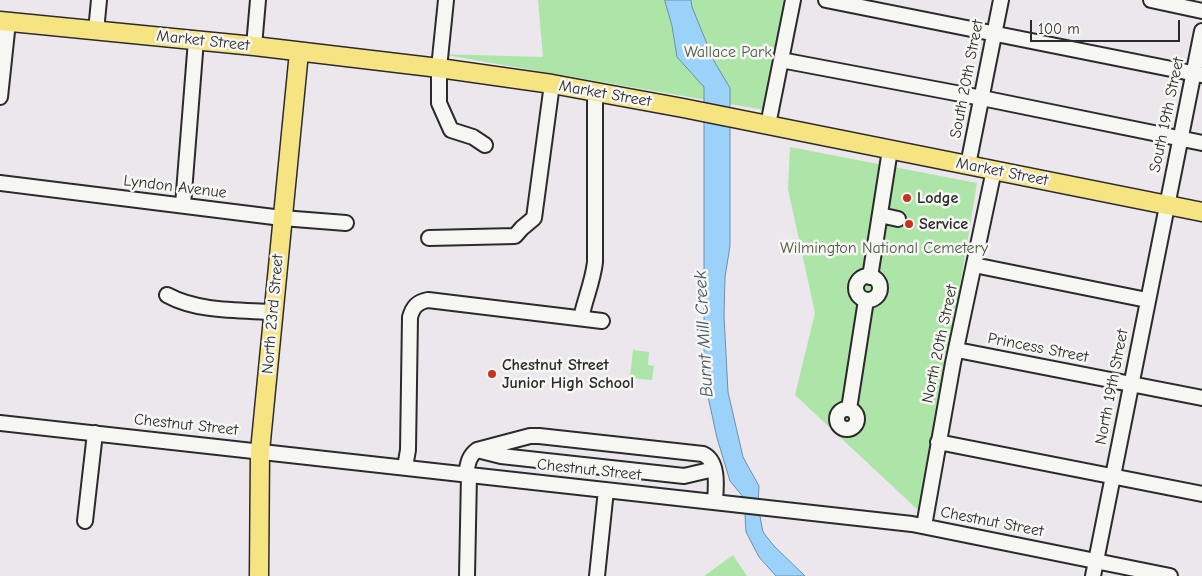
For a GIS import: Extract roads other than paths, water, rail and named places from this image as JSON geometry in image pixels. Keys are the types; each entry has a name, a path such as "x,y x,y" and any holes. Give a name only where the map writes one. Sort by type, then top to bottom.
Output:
{"main road":[{"name":"Market Street","path":"4,22 254,46 439,68 552,84 768,125 1202,212"},
{"name":"North 23rd Street","path":"259,576 260,451 299,52"}],"street":[{"path":"96,31 99,0"},
{"path":"254,46 258,0"},
{"path":"446,0 439,68 439,103 451,130 473,137 485,145"},
{"path":"768,125 793,0"},
{"path":"826,0 1198,74"},
{"name":"South 20th Street","path":"968,165 1001,0"},
{"path":"1151,0 1202,11"},
{"path":"0,96 4,22"},
{"name":"South 19th Street","path":"1166,205 1180,139 1198,74 1202,31"},
{"path":"183,205 196,40"},
{"path":"781,60 982,98 1202,143"},
{"path":"429,238 515,236 534,218 552,84"},
{"path":"581,318 594,273 595,262 595,92"},
{"path":"849,409 866,300 876,296 880,290 878,283 870,277 890,150"},
{"name":"North 20th Street","path":"924,526 953,363 994,170"},
{"name":"Lyndon Avenue","path":"0,183 282,218 346,223"},
{"name":"North 19th Street","path":"1093,576 1166,205"},
{"path":"880,215 898,219"},
{"path":"974,265 1147,300"},
{"path":"167,295 198,305 273,312"},
{"path":"405,467 408,450 410,317 416,305 421,301 428,300 602,321"},
{"name":"Princess Street","path":"956,350 1202,398"},
{"name":"Chestnut Street","path":"0,423 736,503 924,526 1170,576"},
{"path":"85,521 95,433"},
{"path":"467,576 468,461 477,450 530,436 539,436 703,454 708,456 714,469 716,477 715,501"},
{"path":"938,442 1202,494"},
{"path":"477,450 501,456 684,476 714,469"},
{"path":"597,576 606,490"}],"water":[{"name":"Burnt Mill Creek","path":"665,0 691,0 692,7 714,61 730,88 730,246 725,277 724,316 728,392 743,457 759,486 758,506 763,532 774,546 805,576 776,576 759,557 746,532 744,498 730,481 717,438 704,378 704,87 677,57"}],"place":[{"name":"Lodge","path":"907,198"},
{"name":"Service","path":"909,224"},
{"name":"Chestnut Street Junior High School","path":"492,374"}],"park label":[{"name":"Wallace Park","path":"728,52"},
{"name":"Wilmington National Cemetery","path":"884,248"}]}
